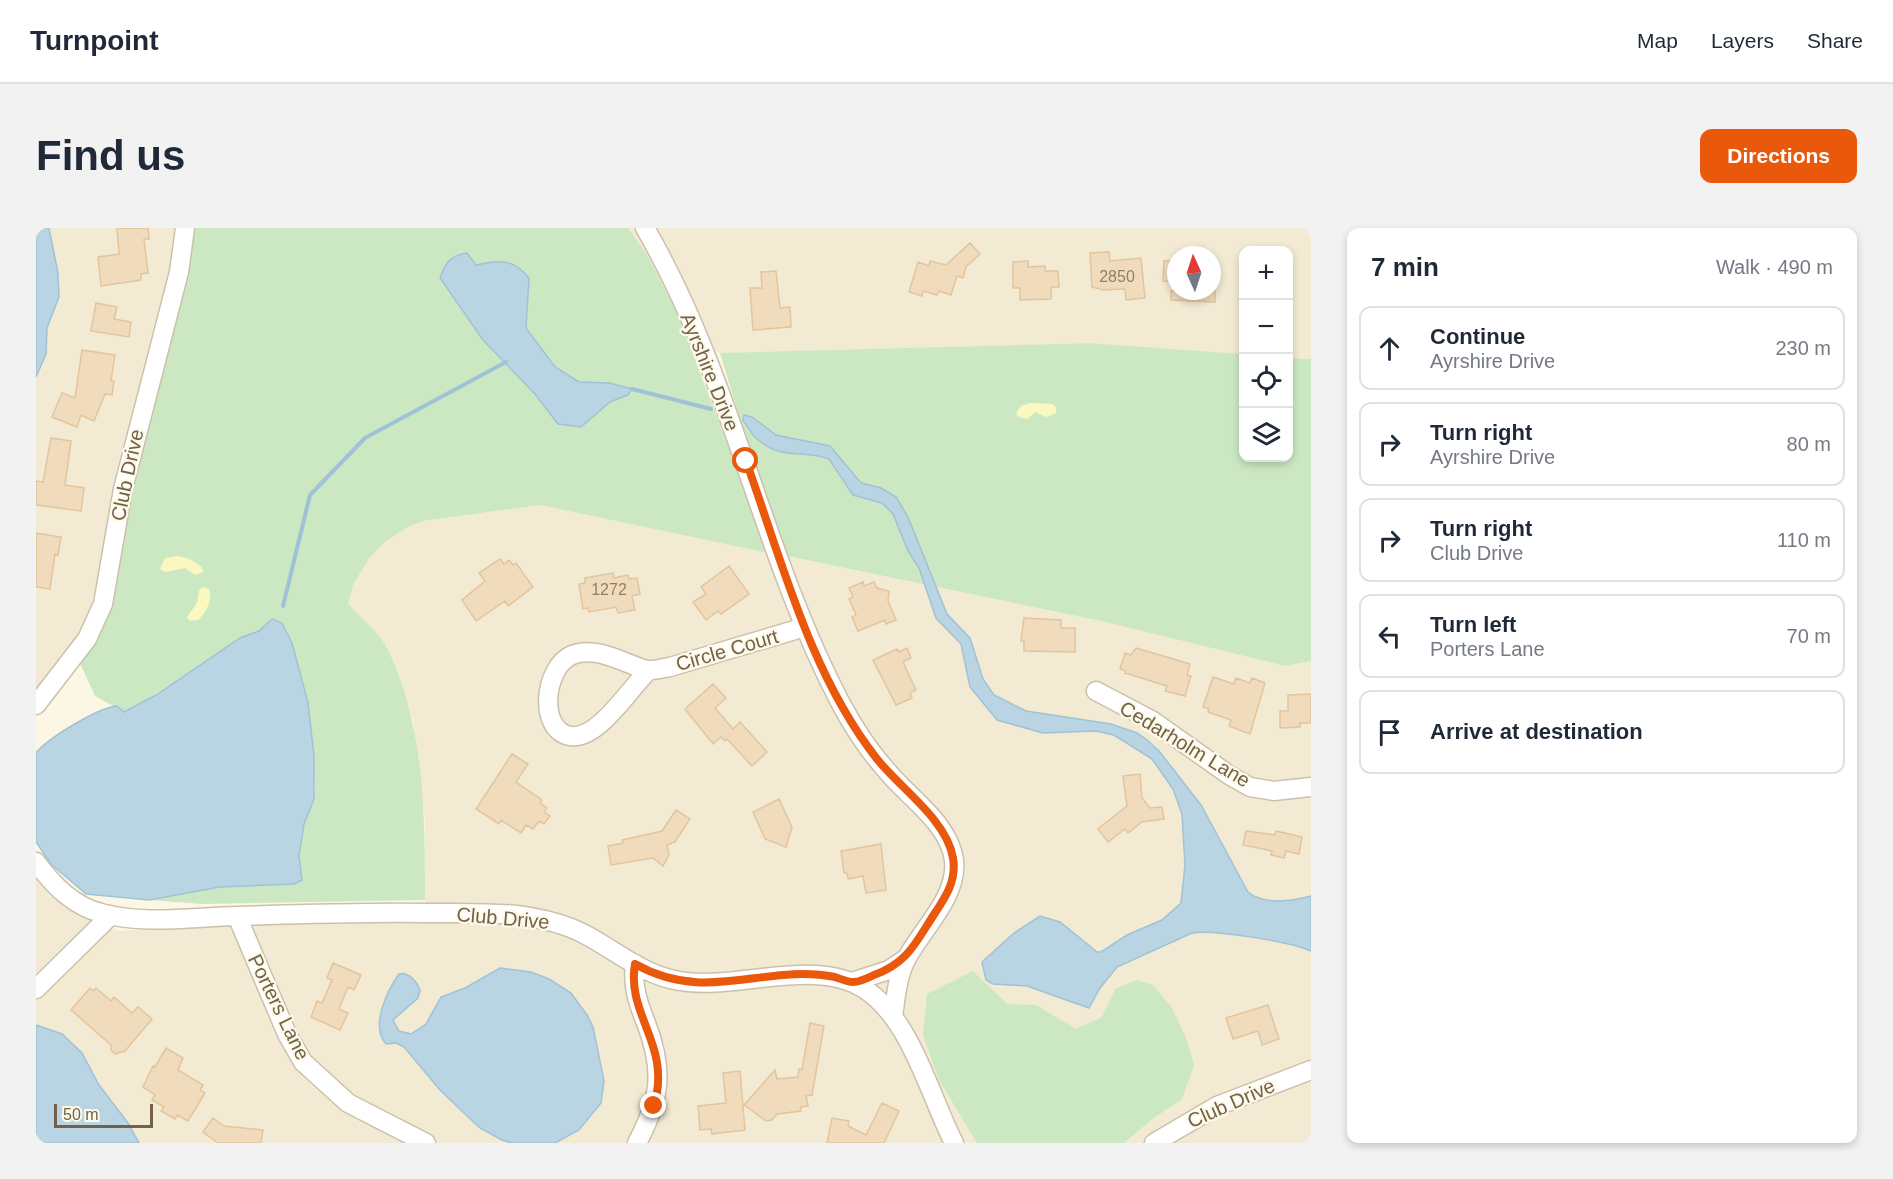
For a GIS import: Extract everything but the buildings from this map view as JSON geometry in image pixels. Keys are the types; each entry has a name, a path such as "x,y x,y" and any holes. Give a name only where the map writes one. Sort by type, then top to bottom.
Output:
{"street":[{"name":"Club Drive","path":"36,705 87,639 103,604 123,489 179,272 185,228"},
{"name":"Ayrshire Drive","path":"645,228 720,390 805,627 852,724 887,772 936,823 952,851 954,869 948,893 907,958 899,977 893,1017"},
{"name":"Circle Court","path":"649,670 588,733 568,736 556,730 549,705 550,682 558,664 578,653 591,653 621,660 649,670 670,667 805,627"},
{"name":"Cedarholm Lane","path":"1096,691 1153,721 1229,775 1250,787 1274,791 1311,787"},
{"name":"Club Drive","path":"36,862 68,897 85,908 111,915 184,918 419,912 524,916 573,929 658,976 694,983 807,976 834,977 852,982 875,996 893,1017 912,1050 954,1143"},
{"path":"36,989 111,915"},
{"name":"Porters Lane","path":"237,916 287,1034 303,1062 348,1103 426,1143"},
{"name":"Ayrshire Drive","path":"852,982 889,970 907,958"},
{"path":"635,964 633,984 654,1043 659,1068 657,1095 637,1143"},
{"name":"Club Drive","path":"1154,1143 1217,1106 1311,1070"}],"shaded area":[{"path":"36,228 177,228 173,275 83,636 36,694"},
{"path":"628,228 1311,228 1311,359 1293,358 1293,246 1239,246 1239,354 1089,343 720,353 686,336 666,289"},
{"path":"540,505 1101,621 1285,666 1311,661 1311,1143 36,1143 36,877 76,913 119,931 237,924 425,920 425,819 413,720 387,647 348,604 353,585 370,557 385,541 408,527 423,521"}],"green space":[{"path":"192,228 628,228 647,255 677,312 769,553 540,505 423,521 408,527 386,541 370,557 353,585 348,604 384,642 400,677 409,708 416,739 423,804 425,900 203,904 149,900 220,887 300,882 302,877 299,856 304,824 315,793 308,703 279,621 269,623 259,631 238,641 124,712 95,696 79,661 110,611 123,530 140,451 167,357 192,244"},
{"path":"1089,343 1239,354 1239,462 1293,462 1293,358 1311,359 1311,661 1285,666 1101,621 787,556 753,463 720,353"},
{"path":"973,971 1007,1004 1036,1005 1076,1029 1102,1017 1115,989 1137,980 1153,985 1172,1008 1186,1038 1194,1065 1182,1099 1151,1120 1124,1143 977,1143 939,1080 923,1035 927,994"}],"sand":[{"path":"1030,403 1053,404 1056,407 1056,413 1046,417 1035,412 1028,419 1018,417 1016,413 1021,406"},
{"path":"178,556 190,559 202,567 203,572 195,575 185,568 165,572 160,569 165,558"},
{"path":"203,587 209,589 208,606 198,620 189,621 187,617 197,603 199,591"}],"water":[{"path":"36,228 49,228 58,273 59,297 47,328 46,354 36,377"},
{"path":"467,253 476,265 505,262 523,271 529,278 526,328 555,367 579,382 609,383 632,389 628,395 610,402 581,427 558,424 535,394 483,340 440,278 449,261"},
{"path":"744,415 752,417 776,435 830,446 861,483 881,488 896,497 908,517 947,614 970,638 983,679 994,695 1026,711 1111,724 1137,733 1146,739 1159,751 1201,805 1248,892 1270,900 1311,896 1311,951 1252,937 1192,933 1117,967 1100,988 1089,1008 1027,986 993,984 986,980 982,962 1014,933 1040,916 1060,922 1097,952 1101,952 1127,935 1162,920 1181,903 1185,865 1182,814 1173,789 1152,759 1114,735 1096,731 1043,733 997,720 970,687 961,644 936,618 919,568 908,551 893,514 882,503 853,495 829,459 784,452 766,446 755,437 743,421"},
{"path":"272,619 282,623 292,643 308,703 314,756 314,799 304,824 299,856 302,880 294,884 220,887 149,900 86,894 51,864 36,842 36,753 51,739 87,717 117,706 124,712 156,695 240,638 259,631"},
{"path":"500,968 531,972 549,979 571,993 593,1027 604,1081 601,1103 579,1130 555,1143 512,1143 480,1128 440,1090 404,1047 396,1043 386,1044 381,1037 382,1009 399,974 406,974 412,978 420,990 418,998 393,1020 399,1031 411,1034 426,1024 441,997 465,988"},
{"path":"36,1025 62,1034 82,1053 99,1085 128,1123 139,1143 36,1143"}],"waterway":[{"path":"283,606 310,495 365,438 506,362"},
{"path":"632,389 711,409"}],"route":[{"path":"654,1106 659,1082 659,1068 654,1043 633,984 635,964 658,976 694,983 807,976 834,977 852,982 869,977 889,970 907,958 948,893 954,869 952,851 944,833 875,757 852,724 832,687 791,591 746,461"}]}
